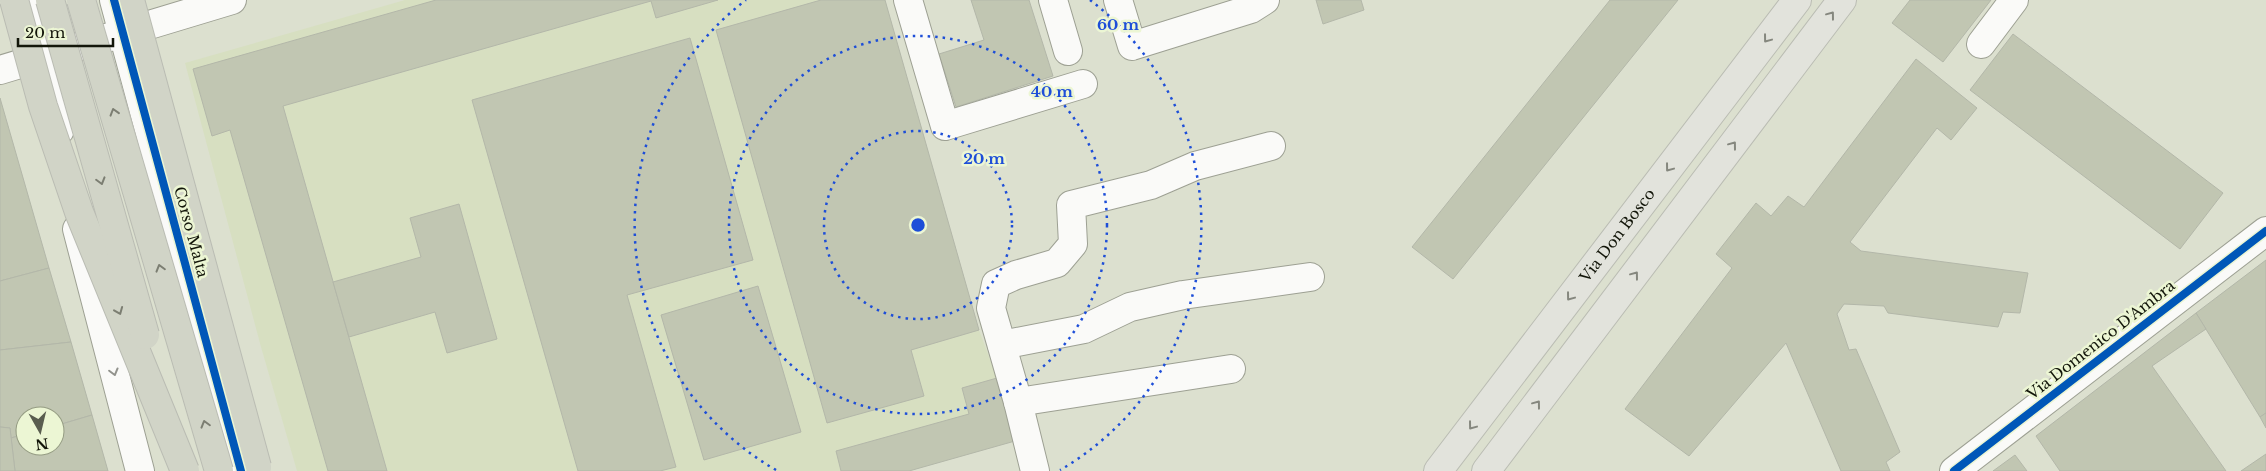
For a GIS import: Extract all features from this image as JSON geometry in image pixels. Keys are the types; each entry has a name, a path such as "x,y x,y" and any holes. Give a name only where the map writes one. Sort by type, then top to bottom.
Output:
{"highway":[{"path":"14,0 43,106 79,212 186,471"},
{"path":"50,0 186,471"},
{"path":"81,0 219,471"},
{"path":"130,0 249,469"}],"main road":[{"name":"Via Don Bosco","path":"1438,471 1797,0"},
{"path":"1486,471 1842,0"}],"street":[{"path":"31,0 48,56 74,218 140,471"},
{"name":"Corso Malta","path":"114,0 249,469"},
{"path":"0,70 232,0"},
{"path":"908,0 945,126 1083,84"},
{"path":"1053,0 1068,51"},
{"path":"1118,0 1132,46 1251,9 1265,0"},
{"path":"1981,44 2014,0"},
{"path":"1035,471 1018,402 991,308 996,284 1057,262 1073,244 1072,205 1151,185 1195,166 1271,146"},
{"name":"Via Domenico D'Ambra","path":"1954,471 2266,231"},
{"path":"1002,345 1084,329 1130,307 1184,295 1310,277"},
{"path":"1018,402 1231,369"}],"shaded area":[{"path":"405,0 885,0 979,330 997,378 1015,441 909,471 297,471 261,347 185,63"}],"building":[{"path":"436,0 718,0 656,18 651,1 283,106 387,471 328,471 230,130 212,136 193,69"},
{"path":"821,0 885,0 979,330 911,350 924,396 827,423 716,30"},
{"path":"971,0 1029,0 1053,76 956,107 939,54 984,40"},
{"path":"1316,0 1361,0 1364,10 1323,24"},
{"path":"1610,0 1678,0 1453,279 1412,247"},
{"path":"1910,0 1991,0 1943,62 1892,23"},
{"path":"2013,34 2223,193 2180,249 1970,90"},
{"path":"690,38 753,260 627,295 676,467 660,471 578,471 472,100"},
{"path":"1916,59 1977,108 1951,140 1937,128 1850,242 1861,251 2028,273 2020,313 2003,312 1998,327 1888,313 1884,306 1844,304 1837,314 1849,350 1856,349 1900,452 1886,462 1890,471 1841,471 1786,343 1689,456 1625,409 1732,268 1716,254 1756,203 1771,216 1788,196 1804,207"},
{"path":"0,98 49,268 0,281"},
{"path":"459,204 497,339 447,353 435,312 349,337 333,282 421,257 410,218"},
{"path":"2266,260 2266,413 2260,417 2196,313"},
{"path":"49,268 71,342 0,350 0,281"},
{"path":"758,286 801,432 704,460 661,315"},
{"path":"2196,313 2206,329 2152,366 2226,471 2060,471 2036,436"},
{"path":"71,342 92,415 65,423 65,406 15,406 15,437 11,438 10,428 0,427 0,350"},
{"path":"997,378 1015,441 909,471 841,471 836,451 969,414 962,388"},
{"path":"2266,413 2266,428 2260,417"},
{"path":"92,415 108,471 15,471 11,438 15,437 15,456 65,456 65,423"},
{"path":"0,427 10,428 15,471 0,471"},
{"path":"2266,454 2266,471 2241,471"},
{"path":"2015,455 2027,471 1993,471"}],"cycle path":[{"path":"114,0 241,471"},
{"path":"1954,471 2266,231"}]}
